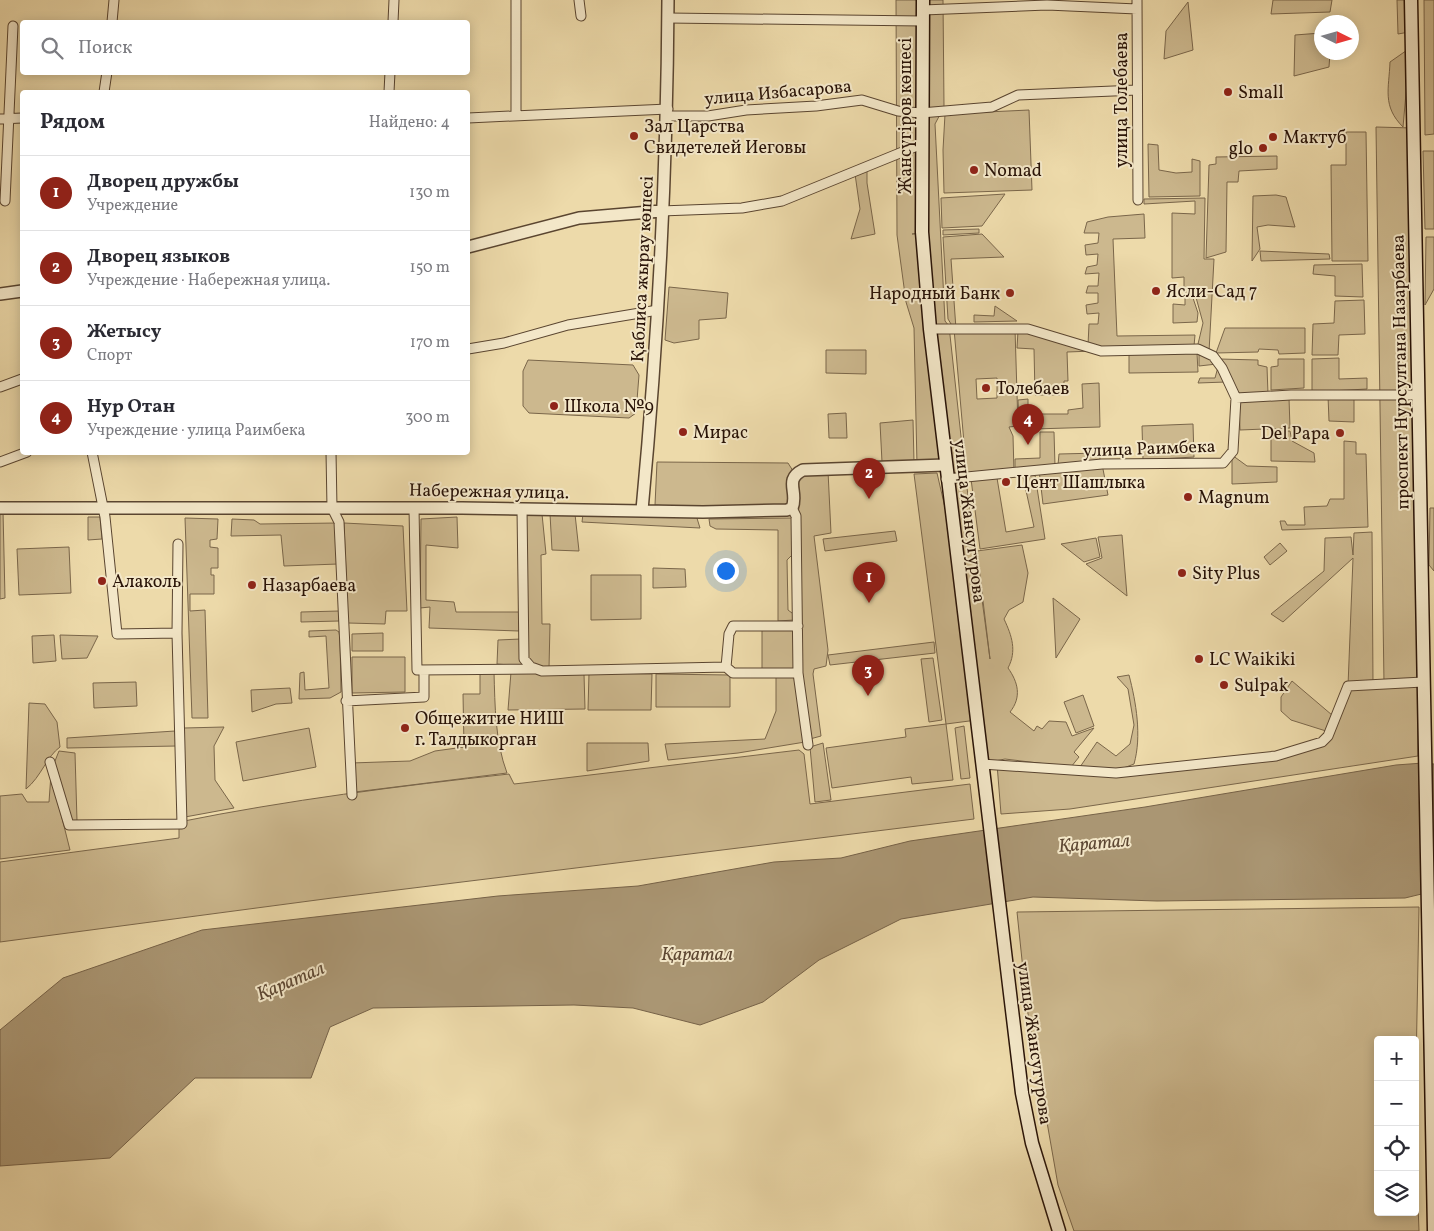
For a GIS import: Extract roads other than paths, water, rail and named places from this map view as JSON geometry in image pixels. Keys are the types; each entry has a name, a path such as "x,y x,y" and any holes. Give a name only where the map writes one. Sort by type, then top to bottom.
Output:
{"main road":[{"name":"проспект Нурсултана Назарбаева","path":"1411,0 1423,682 1429,905 1432,928 1434,1231"},
{"name":"Жансүгіров көшесі","path":"922,232 921,113 923,10"},
{"name":"улица Жансугурова","path":"922,232 946,479 1022,1094 1032,1143 1059,1231"}],"street":[{"path":"112,20 114,0"},
{"path":"393,20 394,0"},
{"path":"516,0 516,116"},
{"path":"579,0 581,16"},
{"name":"Қаблиса жырау көшесі","path":"642,510 658,310 667,113 668,0"},
{"path":"668,18 1047,5 1137,4"},
{"name":"улица Толебаева","path":"1137,4 1138,200"},
{"path":"5,201 5,119 13,26"},
{"path":"104,90 107,75"},
{"path":"389,90 390,75"},
{"name":"улица Избасарова","path":"470,118 667,113 708,116 746,110 816,106 862,100 898,110 921,113 992,107 1018,95 1136,90"},
{"path":"5,119 20,118"},
{"path":"470,247 526,234 579,218 662,211 742,208 782,201 922,144"},
{"path":"0,294 20,291"},
{"path":"470,349 504,342 568,325 658,310"},
{"path":"930,329 1028,329 1101,351 1198,349 1213,356 1222,368 1236,398 1291,395 1418,395"},
{"path":"0,387 20,380"},
{"name":"улица Раимбека","path":"946,479 1102,464 1223,462 1233,451 1236,398"},
{"path":"0,462 20,455"},
{"path":"93,455 104,508 117,634 177,633"},
{"path":"331,455 332,508 339,522 346,701 352,795"},
{"path":"808,745 798,673 796,516 792,508 794,502 792,481 795,474 803,470 945,465"},
{"name":"Набережная улица.","path":"0,508 414,508 719,511 787,510 792,508"},
{"path":"414,508 417,670 536,669 587,671 726,667 733,673 798,673"},
{"path":"522,509 524,659 531,667 536,669"},
{"path":"50,762 69,825 182,824 177,633 178,544"},
{"path":"726,667 729,634 733,626 798,626"},
{"path":"346,701 424,697 424,670"},
{"path":"982,764 1116,773 1276,756 1322,742 1328,736 1348,686 1423,682"}],"water":[{"name":"Қаратал","path":"1434,764 1434,891 1405,898 1157,901 1033,897 901,919 819,960 763,1002 700,1025 633,1008 574,1005 373,1008 330,1027 311,1078 195,1078 110,1158 0,1166 0,1030 63,978 202,930 498,896 638,886 774,862 841,858 910,841 1145,807 1396,765"}],"place":[{"name":"Small","path":"1228,92"},
{"name":"Зал Царства Свидетелей Иеговы","path":"634,136"},
{"name":"Мактуб","path":"1273,137"},
{"name":"glo","path":"1263,148"},
{"name":"Nomad","path":"974,170"},
{"name":"Ясли-Сад 7","path":"1156,291"},
{"name":"Народный Банк","path":"1010,293"},
{"name":"Толебаев","path":"986,388"},
{"name":"Школа №9","path":"554,406"},
{"name":"Мирас","path":"683,432"},
{"name":"Del Papa","path":"1340,433"},
{"name":"Нур Отан","path":"1028,445"},
{"name":"Цент Шашлыка","path":"1006,482"},
{"name":"Magnum","path":"1188,497"},
{"name":"Дворец языков","path":"869,499"},
{"name":"Sity Plus","path":"1182,573"},
{"name":"Алаколь","path":"102,581"},
{"name":"Назарбаева","path":"252,585"},
{"name":"Дворец дружбы","path":"869,603"},
{"name":"LC Waikiki","path":"1199,659"},
{"name":"Sulpak","path":"1224,685"},
{"name":"Жетысу","path":"868,696"},
{"name":"Общежитие НИШ г. Талдыкорган","path":"405,728"}]}
